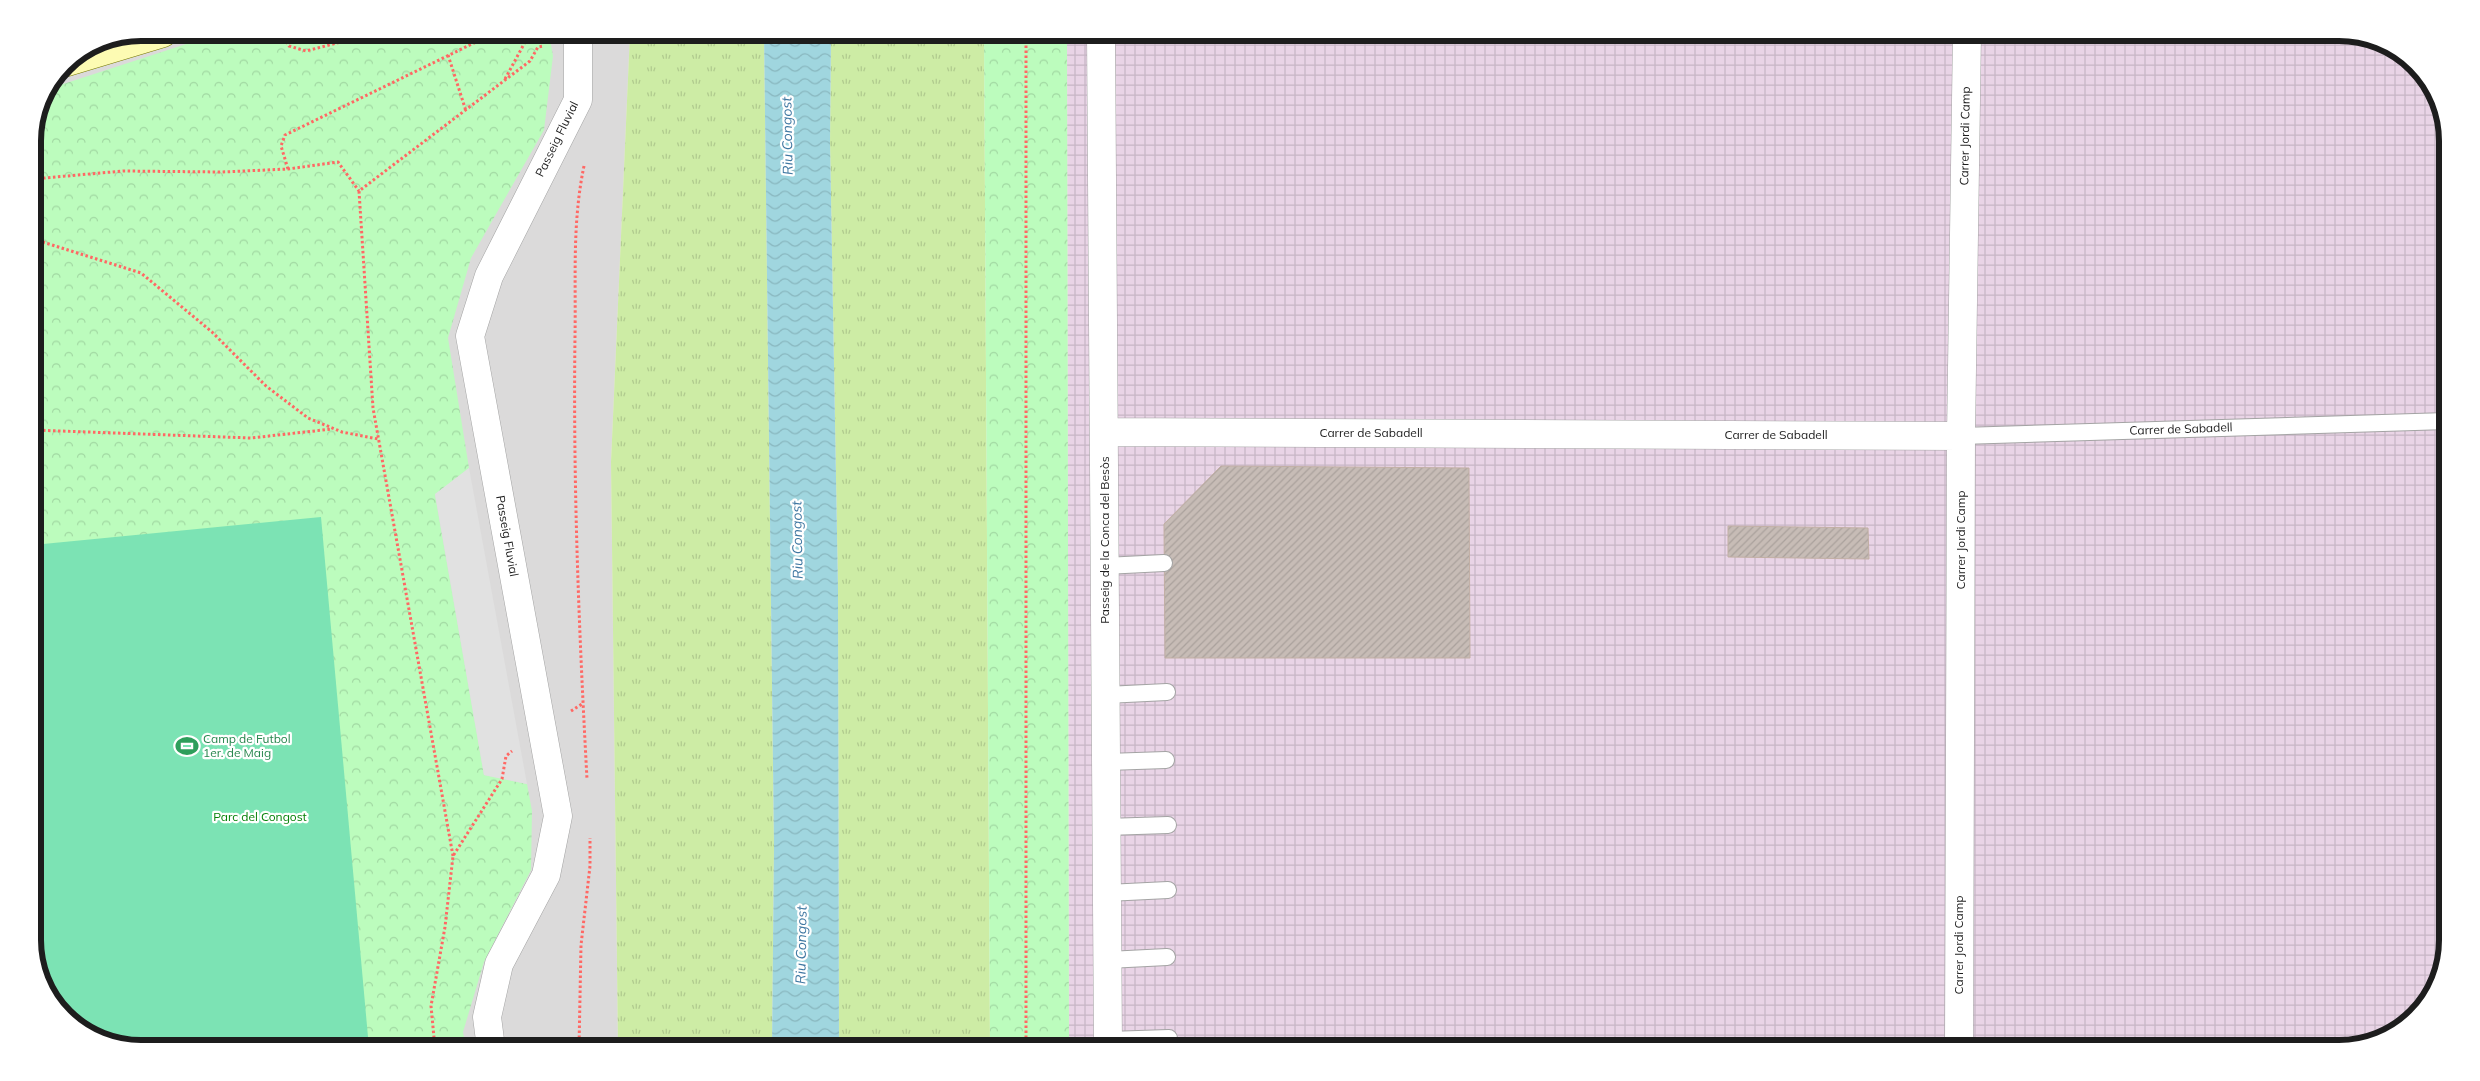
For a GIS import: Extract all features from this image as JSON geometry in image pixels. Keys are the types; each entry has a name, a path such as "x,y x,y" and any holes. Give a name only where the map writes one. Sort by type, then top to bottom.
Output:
{"street":[{"name":"Passeig Fluvial","path":"490,1040 487,1016 499,964 546,875 558,816 470,336 489,276 578,100 578,41"},
{"name":"Passeig de la Conca del Besòs","path":"1101,41 1108,1040"},
{"name":"Carrer Jordi Camp","path":"1959,1040 1961,436 1967,41"},
{"path":"94,53 132,42"},
{"name":"Carrer de Sabadell","path":"1104,432 1961,436"}],"lane":[{"name":"Carrer de Sabadell","path":"1961,436 2439,421"},
{"path":"1105,566 1164,563"},
{"path":"1106,695 1167,692"},
{"path":"1106,762 1166,760"},
{"path":"1106,827 1168,825"},
{"path":"1107,892 1168,890"},
{"path":"1108,960 1167,957"},
{"path":"1149,1040 1169,1038"}],"path":[{"path":"286,41 289,46 306,51 343,41"},
{"path":"288,169 280,146 285,135 476,41"},
{"path":"503,82 525,41"},
{"path":"359,191 530,61 538,47 565,41"},
{"path":"1026,41 1026,1040"},
{"path":"448,56 466,111"},
{"path":"586,159 578,195 574,243 574,427 582,704 588,786"},
{"path":"41,178 123,171 222,172 288,169 338,162 359,191 373,408 453,856 445,927 431,1006 434,1040"},
{"path":"41,242 140,273 212,332 266,386 308,418 333,429 378,440"},
{"path":"41,430 251,438 333,429"},
{"path":"453,856 502,779 506,756 582,704"},
{"path":"579,1040 581,945 590,866 590,830"}],"shaded area":[{"name":"Parc del Congost","path":"141,41 630,41 611,462 618,1040 135,1040 103,1032 70,1011 49,978 41,946 41,135 49,103 58,86 70,70 86,58 103,49 122,43"},
{"path":"1067,41 2339,41 2358,43 2377,49 2400,62 2418,80 2431,103 2439,135 2439,940 2437,959 2431,978 2418,1001 2400,1019 2371,1034 2339,1040 1069,1040"},
{"path":"469,468 527,784 484,775 435,494"}],"green space":[{"name":"Parc del Congost","path":"195,41 550,41 553,56 544,130 471,258 448,338 469,468 435,495 484,775 527,784 532,811 531,870 484,962 463,1032 464,1040 135,1040 103,1032 80,1019 62,1001 49,978 41,946 41,135 49,103 58,86"},
{"path":"630,41 764,41 774,846 772,1040 618,1040 611,462"},
{"path":"831,41 984,41 990,1040 839,1040 838,589 830,142"},
{"path":"984,41 1067,41 1069,1040 990,1040"},
{"name":"Camp de Futbol 1er. de Maig","path":"321,517 368,1040 135,1040 115,1036 91,1026 70,1011 62,1001 49,978 41,946 41,544"}],"water":[{"name":"Riu Congost","path":"764,41 831,41 830,142 838,589 839,1040 772,1040 774,846"}],"building":[{"path":"1221,466 1469,468 1470,658 1165,658 1164,524"},
{"path":"1728,526 1868,528 1869,559 1728,557"}],"place":[{"name":"Camp de Futbol 1er. de Maig","path":"187,746"}]}
